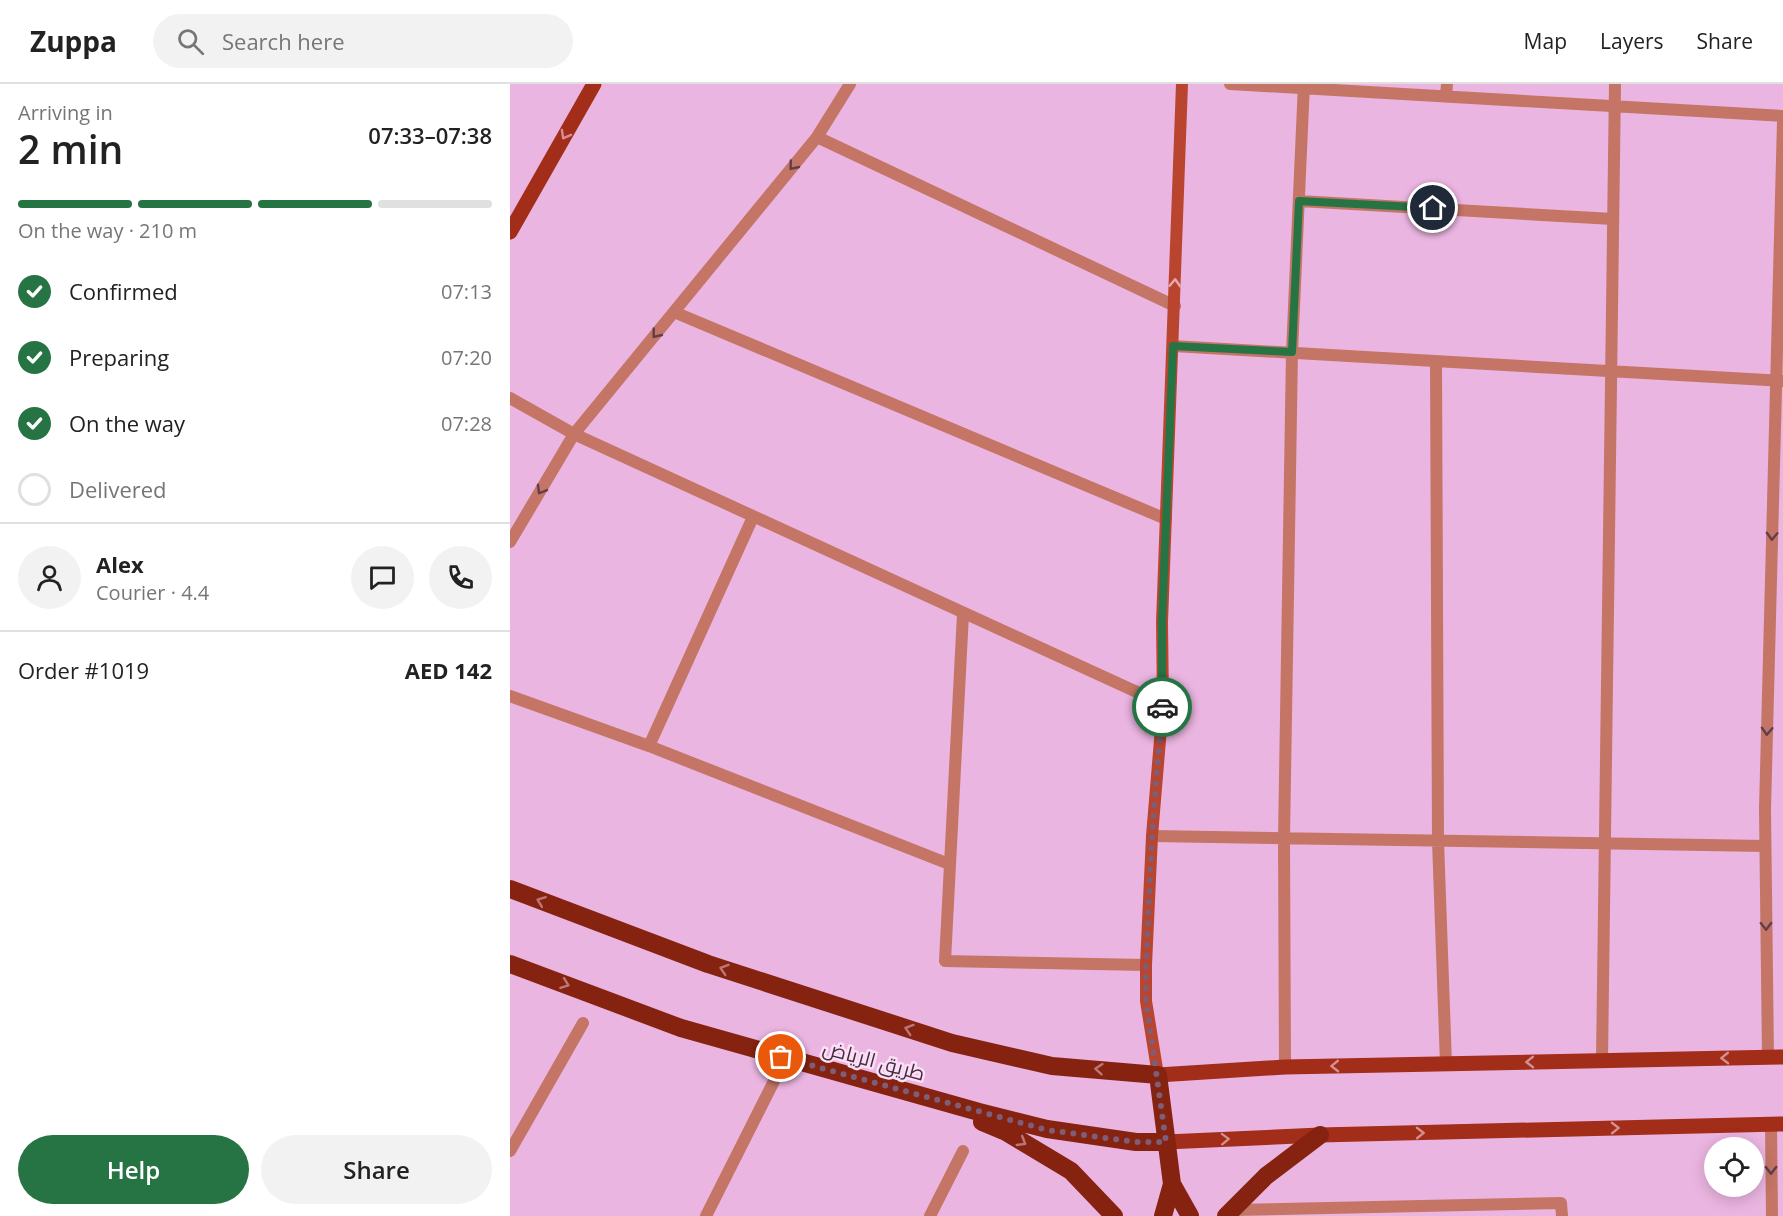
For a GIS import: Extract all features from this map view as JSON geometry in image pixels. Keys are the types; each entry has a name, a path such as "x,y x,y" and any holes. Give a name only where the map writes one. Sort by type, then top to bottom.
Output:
{"highway":[{"name":"طريق الرياض","path":"510,889 708,964 952,1042 1052,1066 1158,1075"},
{"name":"طريق الرياض","path":"510,964 681,1028 931,1099 1047,1130 1136,1142 1166,1142"},
{"path":"1158,1075 1172,1184 1190,1216"},
{"path":"931,1099 1006,1132 1071,1171 1114,1216"},
{"path":"1230,1213 1266,1176 1320,1135"},
{"path":"1163,1216 1172,1184"}],"main road":[{"path":"510,232 594,84"},
{"path":"1158,1075 1285,1067 1776,1057"},
{"path":"1166,1142 1320,1135 1777,1124"}],"street":[{"path":"510,543 574,434 816,137 850,84"},
{"path":"1158,1075 1146,1001 1146,966 1152,836 1163,704 1162,622 1182,84"},
{"path":"1230,84 1447,90 1615,106 1783,116"},
{"path":"1602,1060 1615,84"},
{"path":"1285,1067 1284,838 1292,352 1304,86"},
{"path":"1776,1057 1765,846 1780,381 1783,121"},
{"path":"816,137 1174,306"},
{"path":"1299,201 1613,219"},
{"path":"674,312 1166,519"},
{"path":"1173,346 1780,381"},
{"path":"1436,361 1438,841 1446,1064"},
{"path":"510,398 574,434 1163,704"},
{"path":"649,746 753,517"},
{"path":"963,614 945,961 1146,966"},
{"path":"510,696 649,746 949,864"},
{"path":"1152,836 1765,846"},
{"path":"510,1151 583,1023"},
{"path":"706,1216 774,1082"},
{"path":"1772,1216 1777,1124"},
{"path":"930,1216 963,1151"},
{"path":"1230,1213 1359,1212 1561,1203 1562,1216"}],"way so far":[{"path":"781,1057 1047,1130 1136,1142 1166,1142 1146,1001 1152,836 1162,707"}],"route":[{"path":"1162,707 1162,622 1173,346 1292,352 1299,201 1433,208"}]}
